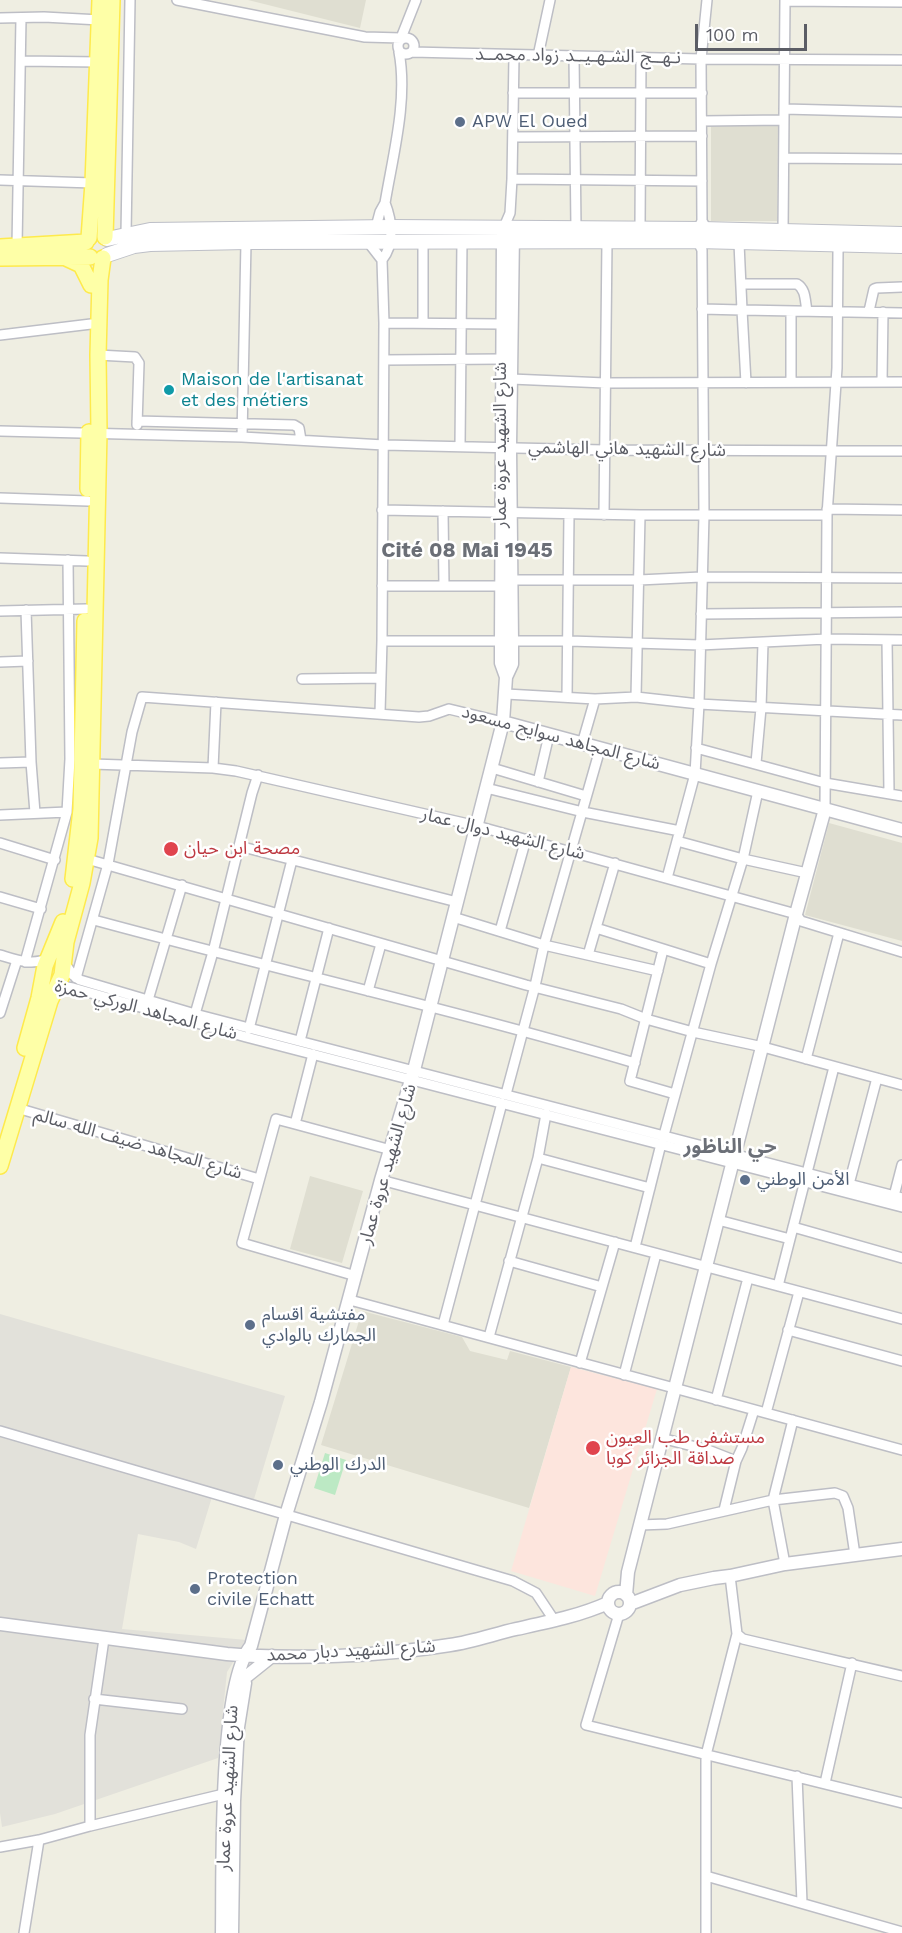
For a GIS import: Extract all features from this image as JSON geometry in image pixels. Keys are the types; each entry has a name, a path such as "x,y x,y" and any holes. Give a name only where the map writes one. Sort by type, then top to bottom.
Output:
{"main road":[{"path":"94,432 98,355 97,248 93,183 100,0"},
{"path":"0,1166 50,1001 58,985 87,859 92,764 94,432 92,285 97,248 112,0"},
{"path":"0,258 63,257 97,248 126,234 150,230 383,227 608,241 783,231 838,240 902,246"},
{"path":"0,247 97,248 150,244 462,240 576,228 640,228 702,235 739,243 838,240 902,234"},
{"path":"63,257 81,264 92,285"},
{"path":"0,1131 43,977 31,961 60,932 77,856 81,810 88,501 94,461"}],"street":[{"path":"126,234 130,0"},
{"path":"177,0 365,37 408,38 412,47"},
{"path":"383,227 402,72 397,44 413,12 416,0"},
{"path":"538,56 550,0"},
{"path":"667,878 695,774 699,704 705,449 702,382 701,60 705,0"},
{"path":"783,231 784,1 902,2"},
{"path":"402,72 412,47 413,12"},
{"path":"0,18 44,17 99,20"},
{"path":"17,246 21,18"},
{"path":"365,37 404,54 412,47"},
{"name":"نـهــج الشـهـيــد زواد محمــد","path":"412,47 434,51 514,56 701,60 902,60"},
{"name":"شارع الشهيد عروة عمار","path":"222,1933 230,1793 243,1674 251,1653 286,1515 350,1300 381,1180 413,1075 503,723 506,677 512,664 507,641 506,447 501,324 512,179 514,56"},
{"path":"574,56 576,228"},
{"path":"640,228 641,58"},
{"path":"22,62 99,62"},
{"path":"513,93 702,93"},
{"path":"784,109 902,112"},
{"path":"702,121 784,120"},
{"path":"513,137 702,136"},
{"path":"784,158 902,159"},
{"path":"512,179 702,181"},
{"path":"0,180 93,183"},
{"path":"382,260 391,242 383,227 380,212 385,203"},
{"name":"شارع الشهيد عروة عمار","path":"506,447 511,380 508,234"},
{"path":"460,446 462,240"},
{"path":"585,1613 625,1612 628,1572 661,1438 825,809 827,512 836,382 838,240"},
{"path":"423,241 423,323"},
{"path":"604,515 608,241"},
{"path":"242,437 246,242"},
{"path":"368,242 382,260 385,360 380,713"},
{"path":"739,243 746,383"},
{"path":"741,284 797,284 802,288 807,311"},
{"path":"869,311 874,290 902,288"},
{"path":"702,309 902,313"},
{"path":"791,311 791,381"},
{"path":"882,382 883,312"},
{"path":"384,323 501,324"},
{"path":"0,335 91,324"},
{"path":"98,355 135,357 140,363 137,433"},
{"path":"385,360 501,359"},
{"path":"511,380 605,383 902,382"},
{"path":"137,421 294,425 299,428 301,440"},
{"name":"شارع الشهيد هاني الهاشمي","path":"0,431 137,433 384,445 604,450 902,451"},
{"path":"0,498 88,501"},
{"path":"382,510 604,515 902,510"},
{"path":"443,511 444,586"},
{"path":"567,697 569,514"},
{"path":"636,697 640,515"},
{"path":"0,558 87,561"},
{"path":"0,1013 31,961 41,909 67,812 70,759 68,560"},
{"path":"382,586 701,577 902,578"},
{"path":"0,611 86,609"},
{"path":"26,610 31,762 36,813"},
{"path":"701,614 902,612"},
{"path":"382,641 569,641 700,645 827,639 902,640"},
{"path":"887,640 889,792"},
{"path":"756,763 763,643"},
{"path":"0,662 28,661"},
{"path":"302,679 381,678"},
{"path":"506,694 595,699 636,697 699,704 902,715"},
{"name":"شارع المجاهد سوايح مسعود","path":"127,764 132,732 142,697 419,717 449,709 902,830"},
{"path":"582,744 595,699"},
{"path":"213,768 216,702"},
{"path":"537,782 549,735"},
{"path":"696,748 825,783 902,796"},
{"path":"443,1325 535,986 544,945 600,749"},
{"path":"0,763 31,762"},
{"name":"شارع الشهيد دوال عمار","path":"92,764 213,768 258,775 477,826 615,863 796,914 801,921 902,952"},
{"path":"76,978 108,864 127,764"},
{"path":"492,768 586,796"},
{"path":"195,1014 258,775"},
{"path":"486,788 583,812 680,831"},
{"path":"635,1247 711,964 743,859 758,791"},
{"path":"0,815 67,812"},
{"path":"500,931 526,839"},
{"path":"677,841 807,873"},
{"path":"0,843 55,860"},
{"path":"239,846 457,902"},
{"path":"87,859 442,962 621,1009 646,1019 763,1047 902,1085"},
{"path":"249,1029 292,860"},
{"path":"588,955 615,863"},
{"path":"148,1000 182,885"},
{"path":"0,897 41,909"},
{"path":"453,917 544,945 658,971"},
{"path":"94,920 523,1030 635,1063"},
{"path":"300,1041 329,928"},
{"path":"596,928 711,964"},
{"path":"806,1059 839,933"},
{"path":"368,991 381,944"},
{"path":"663,950 630,1081 675,1094"},
{"name":"شارع المجاهد الوركي حمزة","path":"0,954 31,961 56,958 63,962 76,978 195,1014 300,1041 413,1075 806,1177 902,1207"},
{"name":"شارع المجاهد الوركي حمزة","path":"43,977 49,984 313,1054 413,1075"},
{"path":"295,1124 313,1054"},
{"path":"778,1286 834,1066"},
{"path":"849,1184 877,1078"},
{"name":"شارع المجاهد الوركي حمزة","path":"504,1099 546,1114 663,1140"},
{"name":"شارع المجاهد ضيف الله سالم","path":"17,1108 259,1179"},
{"path":"489,1337 538,1158 546,1114"},
{"path":"356,1276 242,1244 259,1179 276,1119 391,1150"},
{"path":"538,1158 650,1188"},
{"path":"898,1197 902,1165"},
{"name":"شارع المجاهد الوركي حمزة","path":"806,1177 849,1184 898,1197"},
{"path":"381,1180 902,1319"},
{"path":"718,1220 790,1239"},
{"path":"793,1227 902,1257"},
{"path":"580,1363 615,1242"},
{"path":"624,1375 657,1254"},
{"path":"510,1261 602,1287"},
{"path":"716,1400 748,1278"},
{"path":"766,1413 799,1292"},
{"path":"350,1300 902,1450"},
{"path":"788,1330 902,1361"},
{"path":"724,1510 736,1461 754,1410"},
{"path":"785,1564 773,1500 793,1420"},
{"path":"0,1431 513,1581 536,1593 554,1620"},
{"path":"661,1438 708,1450 736,1461"},
{"path":"640,1525 667,1524 773,1500 836,1493 843,1496 848,1508 855,1554"},
{"path":"617,1614 610,1610 608,1603 611,1596 654,1594 680,1585 785,1564 902,1549"},
{"path":"706,1933 706,1755 737,1634 730,1576"},
{"path":"585,1613 608,1603"},
{"name":"شارع الشهيد دبار محمد","path":"0,1620 272,1656 419,1650 462,1643 585,1613"},
{"path":"617,1614 586,1725 902,1803"},
{"name":"شارع الشهيد دبار محمد","path":"0,1624 227,1654 251,1653"},
{"path":"737,1634 752,1642 902,1676"},
{"path":"90,1826 90,1735 104,1638"},
{"path":"227,1654 243,1674 272,1656"},
{"path":"825,1783 852,1664"},
{"path":"94,1699 182,1709"},
{"path":"796,1776 802,1903"},
{"path":"0,1847 39,1840 230,1793"},
{"name":"شارع الشهيد عروة عمار","path":"230,1793 232,1933"},
{"path":"24,1933 39,1840"},
{"path":"706,1876 902,1932"}],"shaded area":[{"path":"248,0 366,0 360,28"},
{"path":"711,125 778,125 777,221 711,221"},
{"path":"829,823 902,843 902,941 805,915"},
{"path":"310,1176 363,1191 342,1263 290,1249"},
{"path":"362,1311 462,1337 470,1351 507,1360 510,1351 571,1367 529,1508 321,1445"},
{"path":"0,1314 285,1396 251,1509 212,1497 196,1549 179,1542 138,1534 122,1629 247,1640 227,1672 218,1758 55,1814 2,1827 0,1813"},
{"name":"مستشفى طب العيون صداقة الجزائر كوبا","path":"571,1367 657,1389 595,1596 511,1571"}],"green space":[{"path":"325,1453 346,1460 335,1495 314,1488"}],"place":[{"name":"APW El Oued","path":"460,122"},
{"name":"Maison de l'artisanat et des métiers","path":"169,390"},
{"name":"مصحة ابن حيان","path":"171,849"},
{"name":"الأمن الوطني","path":"745,1180"},
{"name":"مفتشية اقسام الجمارك بالوادي","path":"250,1325"},
{"name":"مستشفى طب العيون صداقة الجزائر كوبا","path":"593,1448"},
{"name":"الدرك الوطني","path":"278,1465"},
{"name":"Protection civile Echatt","path":"195,1589"}],"district":[{"name":"Cité 08 Mai 1945","path":"467,551"},
{"name":"حي الناظور","path":"730,1147"}]}
